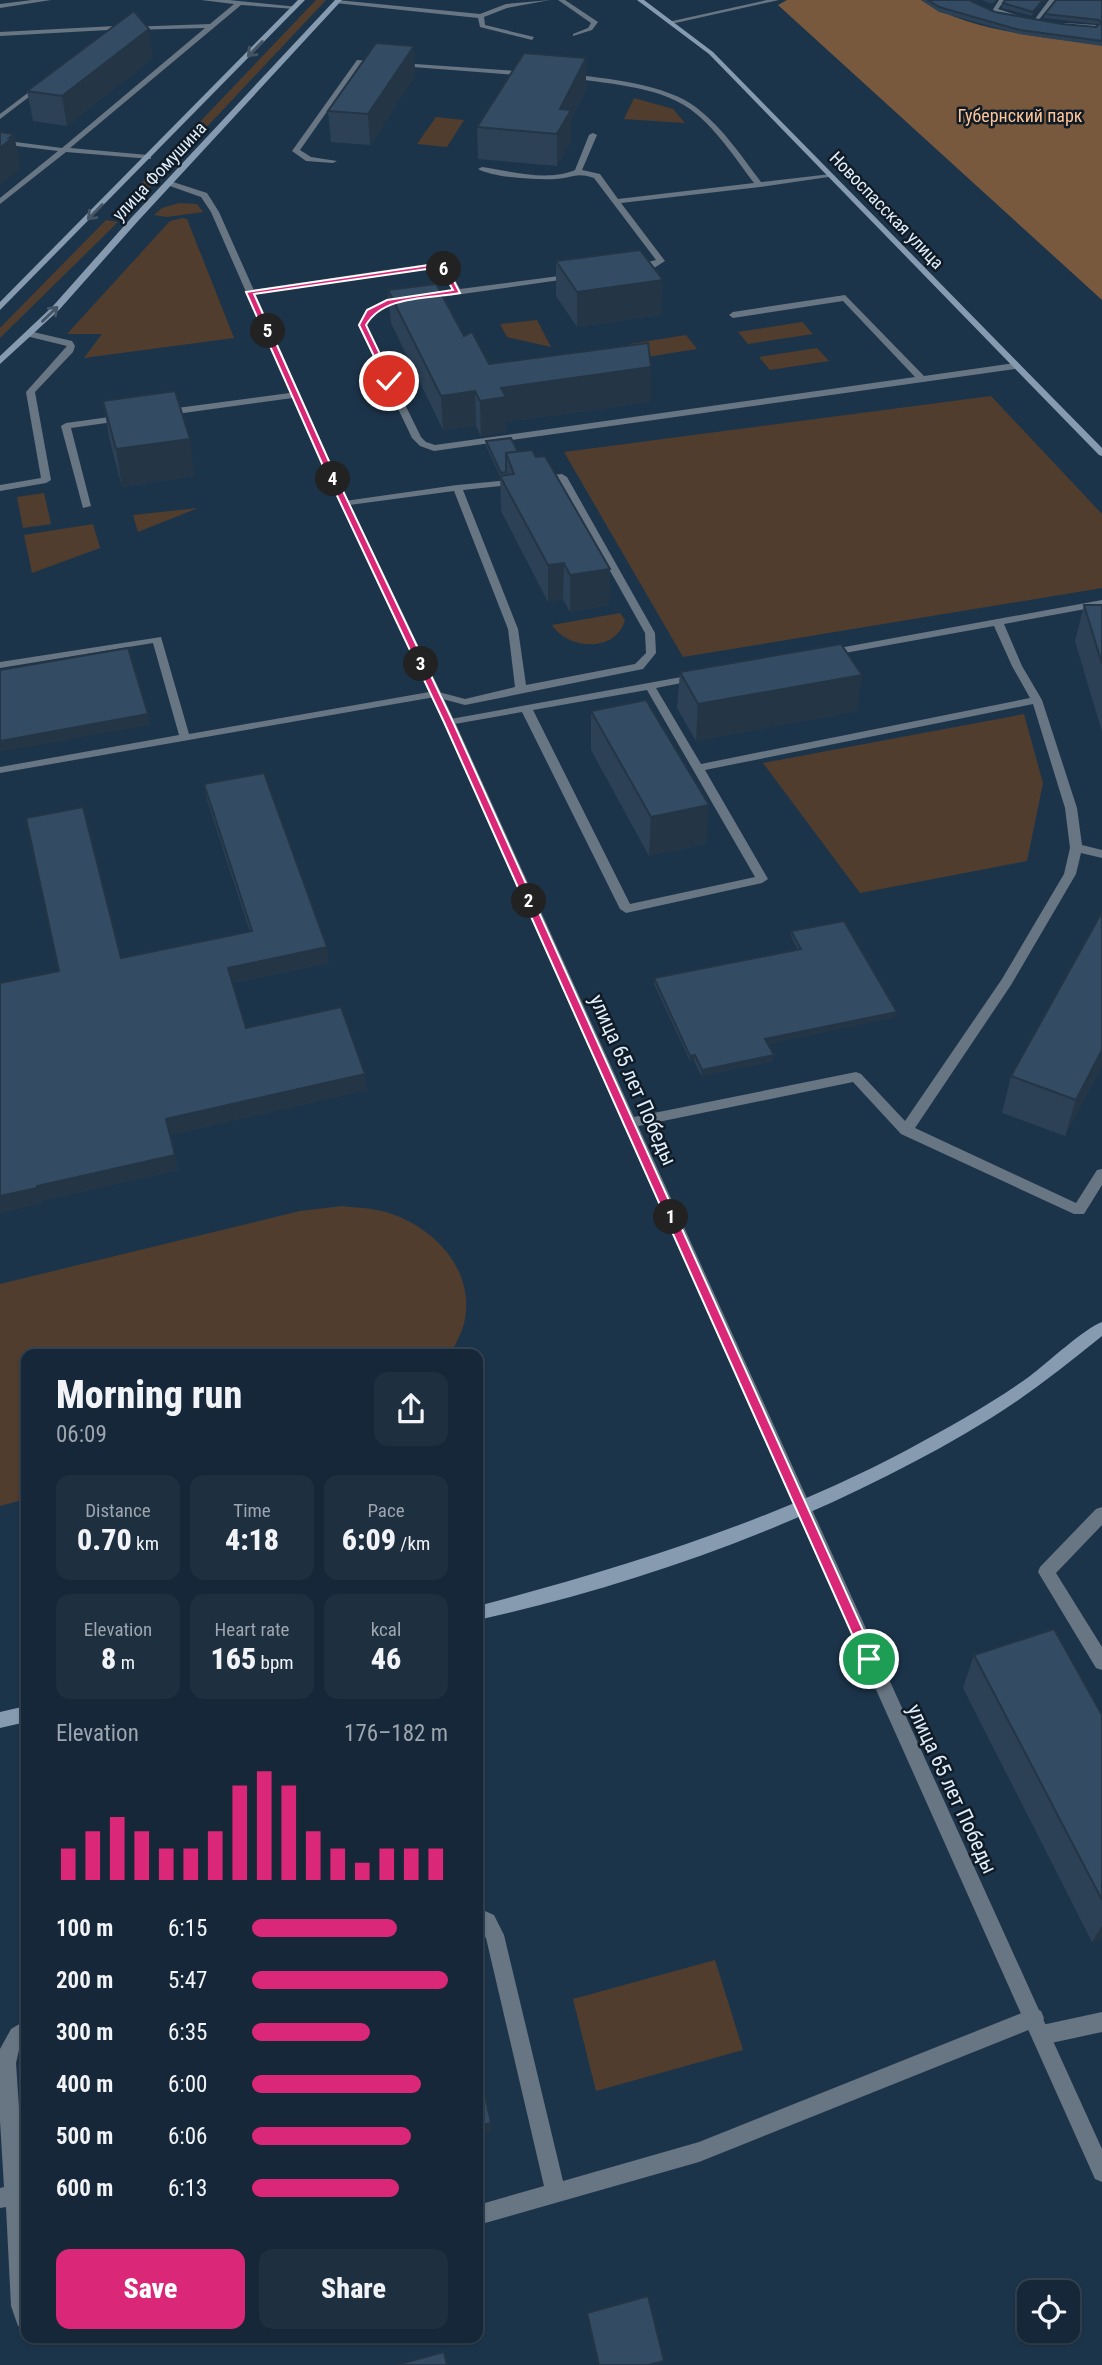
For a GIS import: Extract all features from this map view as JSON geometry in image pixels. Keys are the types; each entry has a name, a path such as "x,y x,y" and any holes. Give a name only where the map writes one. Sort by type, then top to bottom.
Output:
{"main road":[{"name":"улица Фомушина","path":"2,304 302,0"},
{"name":"Новоспасская улица","path":"640,0 711,52 1102,453"},
{"name":"улица Фомушина","path":"0,361 56,308 338,1"},
{"path":"483,1612 609,1577 733,1535 802,1507 895,1463 970,1423 1036,1380 1102,1328"},
{"path":"0,1720 21,1715"}],"street":[{"path":"0,6 48,0"},
{"path":"204,0 295,7"},
{"path":"338,1 481,16 506,6 547,0"},
{"path":"561,0 595,22 590,29 575,35"},
{"path":"671,22 776,0"},
{"path":"1002,0 990,9 1048,24"},
{"path":"1034,22 1052,0"},
{"path":"0,202 239,3"},
{"path":"481,16 482,26 532,38"},
{"path":"1061,25 1098,27 1102,17"},
{"path":"0,34 212,26"},
{"path":"94,44 115,28"},
{"path":"333,161 309,159 296,151 359,61 540,74"},
{"path":"553,75 593,78 654,93 690,106 716,131 760,185"},
{"path":"0,117 52,77"},
{"path":"482,169 552,177 571,176 578,171 593,135"},
{"path":"0,142 148,157"},
{"path":"578,171 597,176 661,261 651,266 625,269"},
{"path":"618,201 831,176"},
{"name":"улица 65 лет Победы","path":"170,183 204,195 215,212 345,504 449,722 1102,2172"},
{"path":"250,292 434,265 445,269 457,292"},
{"path":"584,275 390,302 370,311 362,325 422,444 434,448 1015,366"},
{"path":"733,315 845,298 922,379 913,381"},
{"path":"0,488 46,480 30,392 71,345 29,334"},
{"path":"145,415 297,395"},
{"path":"86,506 66,426 134,417"},
{"path":"0,770 435,694 465,702 639,667 651,653 650,633 562,477 345,504"},
{"path":"457,488 513,629 521,689"},
{"path":"811,656 1102,603"},
{"path":"906,1130 1007,982 1070,874 1076,848 1071,808 1037,700 1017,666 998,622"},
{"path":"0,665 157,639 185,738"},
{"path":"449,722 704,676"},
{"path":"526,708 626,909 762,878 650,686"},
{"path":"698,768 1037,700"},
{"path":"1076,848 1102,854"},
{"path":"629,1123 856,1077 906,1130 1079,1210 1102,1174"},
{"path":"1102,1514 1046,1572 1102,1662"},
{"path":"483,1920 495,1935 556,2193"},
{"path":"483,2215 699,2152 1038,2027 1102,2022"},
{"path":"21,2031 9,2045 6,2063 7,2196 21,2299"}],"shaded area":[{"path":"316,0 326,0 126,213 115,211"},
{"path":"634,98 673,109 685,123 624,119"},
{"path":"436,117 464,120 447,147 417,144"},
{"path":"179,203 197,204 203,212 167,217 154,215 162,208"},
{"path":"187,219 234,338 84,358 102,334 67,334 170,221"},
{"path":"106,220 118,222 0,338 0,328"},
{"path":"537,320 551,347 507,337 500,324"},
{"path":"802,322 813,334 748,344 738,332"},
{"path":"686,335 697,349 640,358 630,344"},
{"path":"817,348 829,361 770,370 759,357"},
{"path":"991,396 1102,514 1102,588 683,657 564,452"},
{"path":"44,493 51,524 23,528 17,497"},
{"path":"198,508 138,532 133,515"},
{"path":"93,524 100,548 32,573 24,535"},
{"path":"620,613 625,620 620,631 602,643 580,643 559,633 552,625"},
{"path":"1024,714 1043,783 1027,861 860,893 763,763"},
{"path":"343,1206 381,1211 403,1218 434,1238 456,1266 463,1282 465,1319 453,1349 21,1349 21,1500 0,1506 0,1284 300,1211"},
{"path":"715,1960 743,2050 596,2091 573,1999"}],"green space":[{"name":"Губернский парк","path":"787,0 921,0 940,11 1008,32 1102,45 1102,300 778,5"}],"building":[{"path":"928,0 969,0 995,12 1096,27 1101,23 1099,20 1045,14 1056,0 1102,0 1102,41 1020,30 939,7"},
{"path":"1005,0 1043,0 1033,12 1003,3"},
{"path":"134,11 149,29 62,96 27,91"},
{"path":"376,43 414,46 368,114 328,111"},
{"path":"524,53 586,58 560,109 571,110 557,134 477,127"},
{"path":"0,132 14,134 0,148"},
{"path":"640,250 663,280 577,292 556,261"},
{"path":"436,284 464,336 472,332 489,364 648,343 651,367 501,388 506,397 480,401 475,391 441,396 388,290"},
{"path":"175,391 190,439 116,449 103,401"},
{"path":"511,438 518,452 506,453 506,472 501,473 486,441"},
{"path":"532,450 536,457 545,456 610,569 570,575 564,563 548,565 500,476 514,474 506,453"},
{"path":"1084,605 1102,605 1102,664"},
{"path":"841,644 862,675 698,704 680,672"},
{"path":"128,648 148,714 0,741 0,670"},
{"path":"646,700 709,805 651,817 591,711"},
{"path":"264,773 327,947 228,968 246,1028 341,1007 365,1074 166,1119 175,1155 0,1196 0,983 59,971 26,818 83,807 121,958 252,931 204,784"},
{"path":"1102,912 1102,1050 1076,1100 1011,1076"},
{"path":"844,921 897,1012 765,1039 774,1055 702,1070 695,1055 690,1056 654,978 801,949 791,931"},
{"path":"1054,1629 1102,1715 1102,1900 974,1655"},
{"path":"483,2086 491,2123 483,2125"},
{"path":"648,2296 664,2361 648,2365 599,2365 587,2313"},
{"path":"444,2352 447,2365 396,2365"}],"route":[{"path":"389,381 362,325 370,311 390,302 457,292 445,269 434,265 250,292 328,468 449,722 869,1659"}]}
